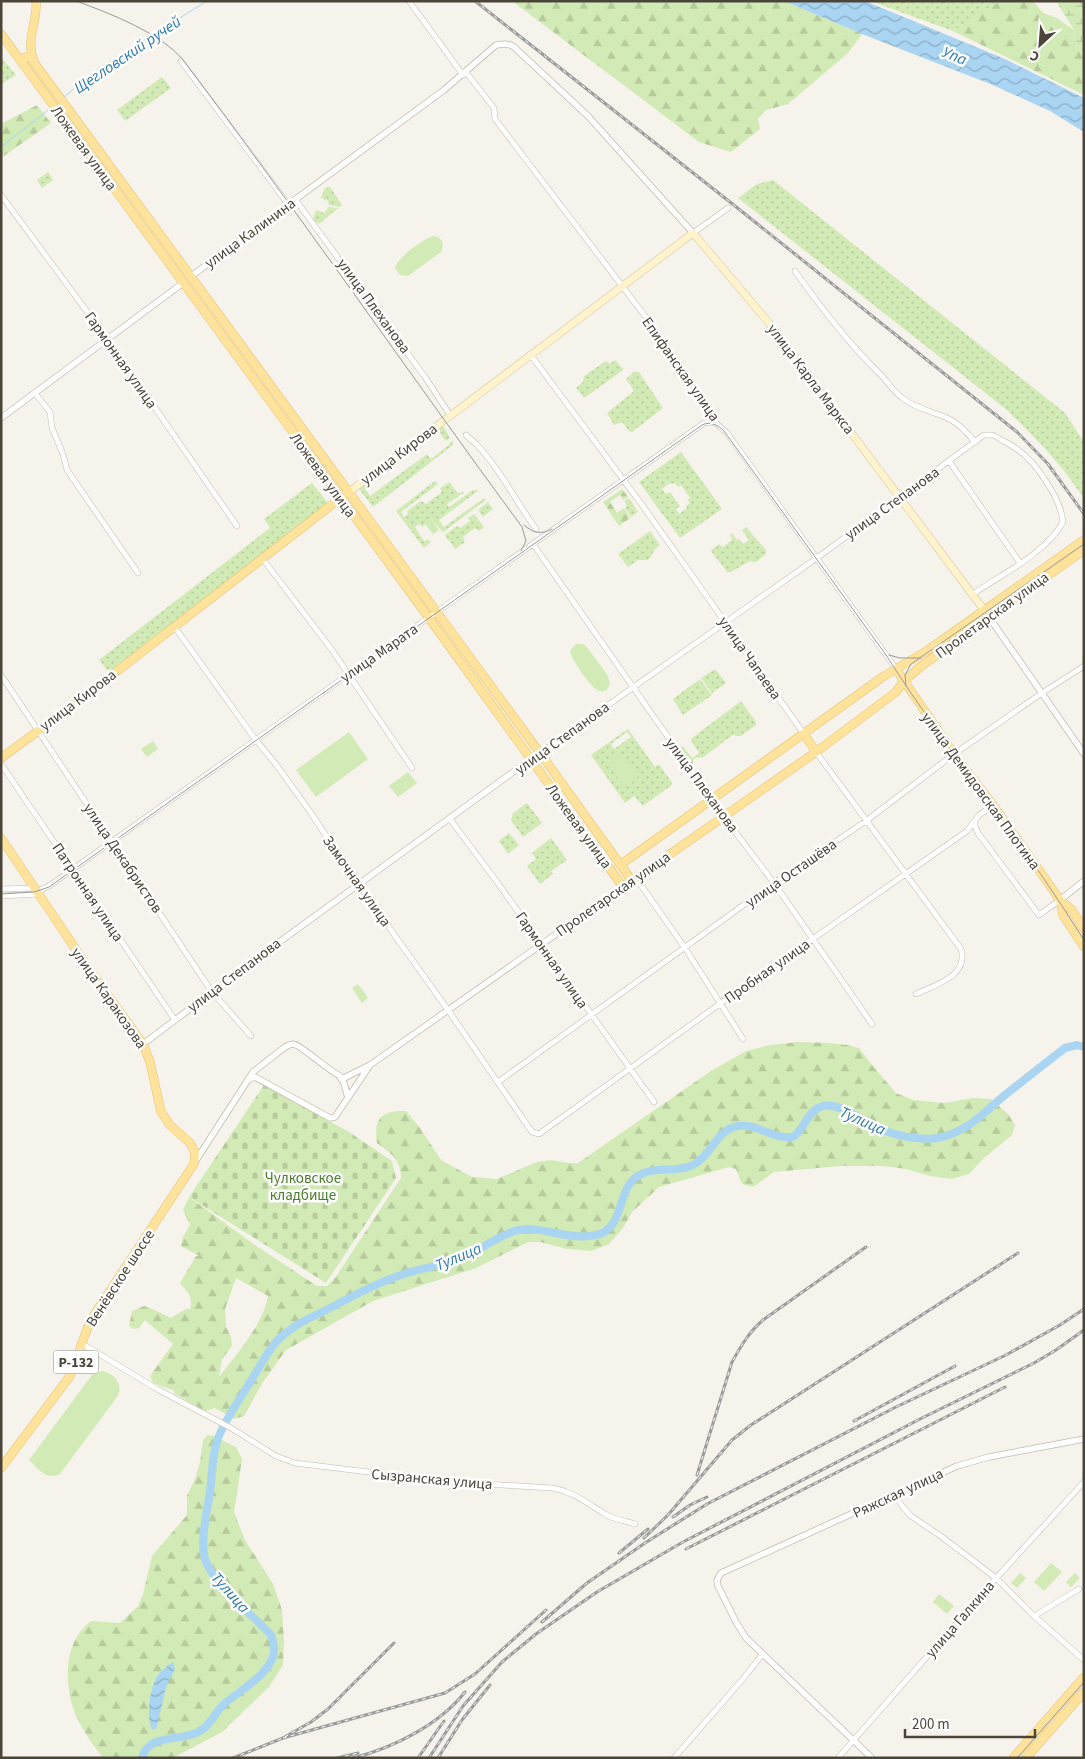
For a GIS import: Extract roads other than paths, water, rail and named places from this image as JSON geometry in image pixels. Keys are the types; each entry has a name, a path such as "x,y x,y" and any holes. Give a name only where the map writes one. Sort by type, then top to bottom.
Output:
{"main road":[{"name":"Ложевая улица","path":"37,3 30,48 39,70"},
{"name":"Ложевая улица","path":"1,34 429,618 623,887"},
{"name":"Ложевая улица","path":"22,63 26,57 30,57 620,865 637,878"},
{"path":"64,120 69,121 72,115"},
{"name":"улица Кирова","path":"1,758 340,498 693,232"},
{"name":"улица Карла Маркса","path":"693,232 769,323 973,594 986,614"},
{"name":"улица Калинина","path":"183,283 190,277"},
{"name":"Пролетарская улица","path":"620,865 884,676 986,614 1080,549 1084,540"},
{"name":"Пролетарская улица","path":"623,887 816,752 896,692 904,680 986,614"},
{"path":"896,669 904,680"},
{"path":"472,677 480,671"},
{"name":"улица Демидовская Плотина","path":"904,680 954,754 993,805 1060,900 1072,910 1084,929"},
{"name":"улица Чапаева","path":"804,734 816,752"},
{"name":"улица Степанова","path":"531,759 540,753"},
{"name":"улица Плеханова","path":"712,800 723,816"},
{"name":"улица Каракозова","path":"1,838 39,890 91,972 143,1044 150,1062 161,1112 170,1125 187,1140 195,1152 194,1164"},
{"path":"630,858 627,865 630,872 637,875 637,878"},
{"name":"улица Демидовская Плотина","path":"1060,900 1064,915 1084,947"},
{"name":"Венёвское шоссе","path":"1,1468 70,1376 86,1328 93,1315 194,1164"},
{"path":"1013,1758 1084,1677"},
{"path":"1026,1758 1084,1692"}],"street":[{"name":"Епифанская улица","path":"409,1 464,73 494,108 495,119 622,286 694,385 718,424 727,433 896,669"},
{"name":"улица Калинина","path":"190,277 464,73 496,45"},
{"name":"улица Карла Маркса","path":"496,45 512,45 552,81 588,116 693,232"},
{"path":"181,60 288,204"},
{"name":"Гармонная улица","path":"1,195 108,340 237,526"},
{"name":"улица Плеханова","path":"295,199 423,374 450,415"},
{"name":"улица Кирова","path":"693,232 728,208"},
{"path":"795,271 824,312 867,363 903,399 957,423 975,442"},
{"name":"улица Калинина","path":"1,418 183,283"},
{"name":"улица Чапаева","path":"530,354 624,479 804,734"},
{"path":"35,393 50,412 52,428 63,454 67,470 138,573"},
{"name":"улица Марата","path":"39,890 73,869 704,423 718,424"},
{"path":"466,435 476,443 516,496 520,507 536,528"},
{"name":"улица Степанова","path":"540,753 816,558 984,435 993,435 1018,450 1041,474 1060,507 1062,522"},
{"path":"949,461 1020,563"},
{"name":"Пролетарская улица","path":"973,594 1020,563 1047,542 1058,530 1062,522"},
{"name":"улица Плеханова","path":"533,544 712,800"},
{"path":"262,558 332,650 412,768"},
{"name":"улица Карла Маркса","path":"986,614 1084,754"},
{"name":"Замочная улица","path":"174,626 255,740 275,763 305,805 358,884 532,1132 539,1134"},
{"name":"улица Осташёва","path":"498,1082 774,883 866,821 954,754 1084,666"},
{"name":"улица Декабристов","path":"1,675 212,992 251,1036"},
{"name":"улица Чапаева","path":"816,752 960,949 963,958 956,973 916,994"},
{"name":"улица Степанова","path":"143,1044 358,884 531,759"},
{"name":"Патронная улица","path":"1,764 175,1020"},
{"name":"Пробная улица","path":"539,1134 967,830 978,816 993,805"},
{"name":"улица Плеханова","path":"723,816 774,883 872,1024"},
{"name":"Гармонная улица","path":"450,819 654,1102"},
{"name":"улица Демидовская Плотина","path":"975,820 978,833 1039,915 1060,900"},
{"name":"Ложевая улица","path":"637,878 685,948 743,1039"},
{"path":"1060,900 1084,881"},
{"name":"Пролетарская улица","path":"248,1079 255,1077 311,1109 329,1118 334,1117 370,1065 623,887"},
{"path":"1,889 39,890"},
{"path":"1,896 39,890"},
{"path":"194,1164 253,1072 285,1047 294,1044 344,1078 348,1078 370,1065"},
{"path":"339,1076 344,1083 348,1098"},
{"path":"187,1140 200,1146 206,1144"},
{"name":"Сызранская улица","path":"82,1343 157,1389 231,1428 276,1456 294,1462 450,1482 553,1488 578,1496 610,1517 635,1524"},
{"name":"Ряжская улица","path":"762,1654 742,1633 718,1586 717,1580 721,1573 968,1462 1084,1439"},
{"name":"улица Галкина","path":"838,1758 996,1578 1084,1482"},
{"path":"895,1495 911,1516 950,1542 996,1578 1034,1616 1084,1660"},
{"path":"1034,1616 1079,1589"},
{"path":"674,1758 742,1680 762,1654 872,1758"}],"water":[{"name":"Упа","path":"784,1 865,1 1005,59 1084,98 1084,132 1050,111 993,85 862,34"},
{"path":"173,1662 175,1669 166,1687 157,1727 153,1730 149,1718 149,1710 155,1680"}],"waterway":[{"name":"Щегловский ручей","path":"64,97 95,71 207,1"},
{"name":"Щегловский ручей","path":"1,147 52,107"},
{"name":"Тулица","path":"142,1758 152,1744 187,1736 203,1729 223,1705 263,1672 273,1656 274,1645 271,1635 226,1590 211,1571 204,1555 203,1537 214,1454 223,1426 269,1351 277,1341 295,1326 382,1282 462,1258 511,1232 528,1229 570,1236 591,1236 602,1233 614,1223 626,1191 635,1178 649,1171 679,1169 693,1165 705,1156 719,1137 731,1128 738,1126 752,1127 779,1136 793,1137 816,1109 827,1105 843,1109 876,1127 898,1135 922,1139 939,1138 961,1130 974,1121 1065,1048 1077,1045 1084,1047"}],"tram line":[{"path":"76,1 134,25 162,41 183,60 522,527 526,541 521,551"},
{"path":"1,894 34,892 49,887 702,425 708,423 717,425 724,431 1016,838 1084,940"},
{"path":"524,525 537,532 552,529"},
{"path":"906,686 905,675 911,664 1084,544"},
{"path":"889,655 900,658 921,658"},
{"path":"1017,1758 1084,1682"}],"railway":[{"path":"475,1 1017,432 1048,464 1084,514"},
{"path":"697,1475 732,1362 749,1334 763,1320 866,1247"},
{"path":"644,1538 668,1515 732,1440 751,1425 1018,1253"},
{"path":"542,1622 587,1583 645,1543 707,1504 896,1407 1006,1355 1060,1325 1084,1309"},
{"path":"429,1758 463,1706 502,1662 536,1634 597,1592 683,1542 922,1418 1034,1363 1084,1330"},
{"path":"854,1421 955,1366"},
{"path":"686,1549 1005,1387"},
{"path":"673,1517 690,1505 707,1497"},
{"path":"619,1553 648,1529"},
{"path":"283,1738 445,1693 475,1674 546,1610"},
{"path":"233,1758 283,1738 311,1722 328,1709 394,1643"},
{"path":"438,1758 462,1720 490,1685"},
{"path":"353,1758 384,1748 414,1734 442,1715 465,1692"},
{"path":"418,1758 444,1721"},
{"path":"337,1758 358,1753"}],"park label":[{"name":"Чулковское кладбище","path":"303,1186"}]}
